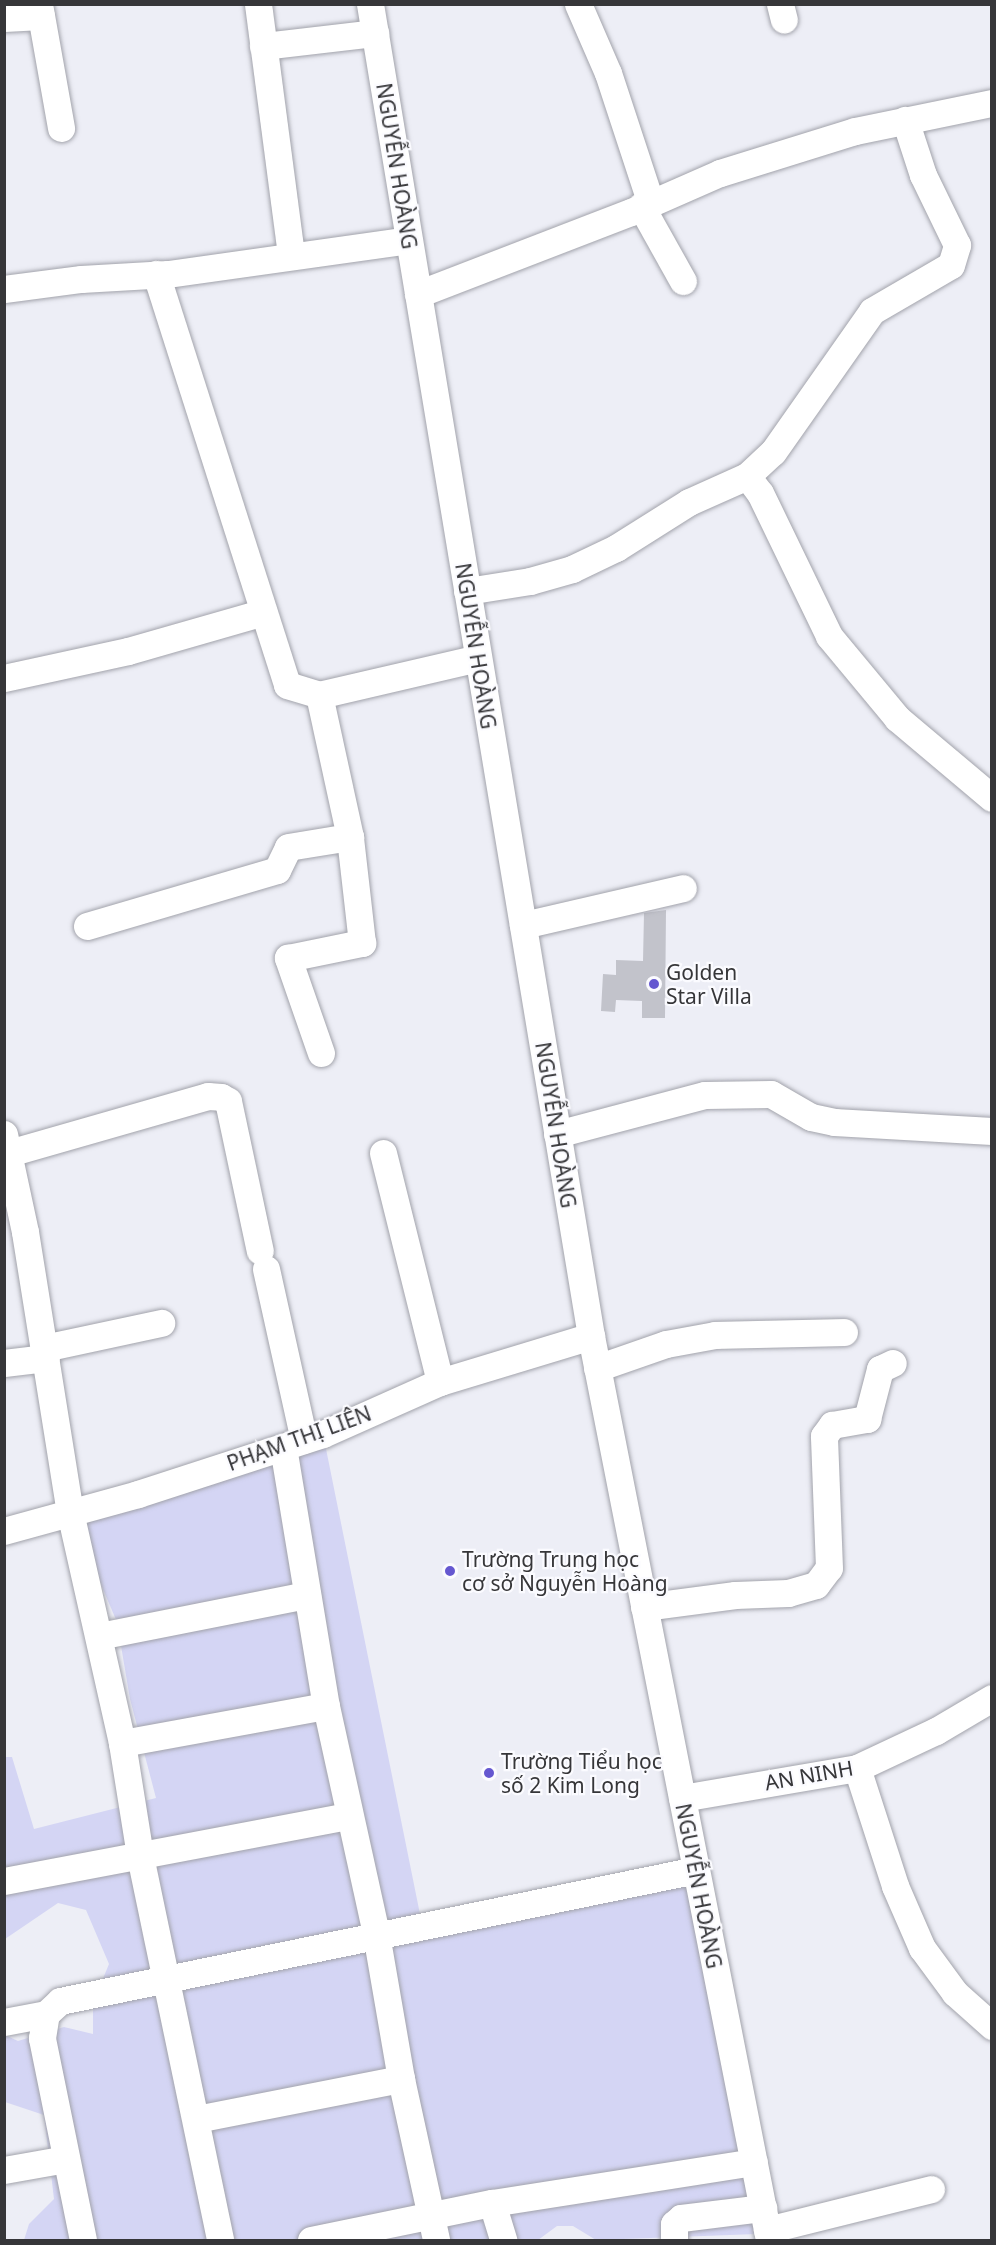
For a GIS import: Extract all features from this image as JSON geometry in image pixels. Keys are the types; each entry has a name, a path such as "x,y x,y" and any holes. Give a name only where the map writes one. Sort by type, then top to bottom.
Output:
{"street":[{"path":"258,4 291,255"},
{"name":"NGUYỄN HOÀNG","path":"370,4 591,1336 767,2226"},
{"path":"578,4 608,73 646,203 683,281"},
{"path":"4,18 40,10 61,128"},
{"path":"264,46 375,33"},
{"path":"418,294 720,173 905,120 992,103"},
{"path":"467,591 530,581 572,569 616,548 689,502 747,476 773,452 872,311 951,265 957,245 923,176 905,120"},
{"path":"4,289 156,274 409,240"},
{"path":"156,274 287,685 319,695 478,658"},
{"path":"747,476 760,492 829,636 897,718 992,798"},
{"path":"4,678 128,651 264,612"},
{"path":"319,695 350,837 362,943 288,958 321,1053"},
{"path":"87,926 276,870 288,847 350,837"},
{"path":"523,925 682,888"},
{"path":"557,1134 705,1095 771,1094 811,1118 834,1122 992,1131"},
{"path":"220,2241 198,2119 140,1856 122,1743 70,1512 45,1353 15,1234 7,1144 208,1096 221,1097 228,1101 263,1260 293,1444 307,1594 326,1706 376,1934 401,2079 433,2228"},
{"path":"383,1153 440,1382"},
{"path":"4,1363 161,1323"},
{"path":"597,1368 666,1344 716,1335 844,1332"},
{"name":"PHẠM THỊ LIÊN","path":"4,1531 293,1444 440,1382 591,1336"},
{"path":"644,1607 735,1594 788,1593 816,1585 829,1568 824,1436 832,1425 867,1419 880,1369 893,1363"},
{"path":"99,1636 307,1594"},
{"name":"AN NINH","path":"682,1798 857,1768 936,1731 992,1698"},
{"path":"122,1743 326,1706"},
{"path":"857,1768 896,1886 922,1948 962,2001 992,2026"},
{"path":"4,1881 349,1816"},
{"path":"4,2022 46,2014 69,1999 696,1870"},
{"path":"46,2014 42,2038 83,2241"},
{"path":"198,2119 401,2079"},
{"path":"4,2170 66,2159"},
{"path":"311,2241 433,2228 492,2203 754,2162"},
{"path":"674,2241 674,2224 681,2218 767,2226 931,2189"},
{"path":"492,2203 502,2241"}],"shaded area":[{"path":"323,1434 423,1929 685,1876 757,2234 596,2240 573,2226 557,2226 538,2240 24,2240 29,2224 54,2199 44,2115 5,2102 5,2035 18,2041 64,2027 93,2034 93,2003 109,1964 86,1910 58,1903 5,1939 5,1757 12,1757 34,1829 156,1798 130,1699 117,1622 70,1512"}],"building":[{"path":"666,910 665,1018 642,1018 642,1001 616,1000 615,1012 601,1011 603,974 616,975 616,960 643,961 644,913"}],"place":[{"name":"Golden Star Villa","path":"654,984"},
{"name":"Trường Trung học cơ sở Nguyễn Hoàng","path":"450,1571"},
{"name":"Trường Tiểu học số 2 Kim Long","path":"489,1773"}]}
